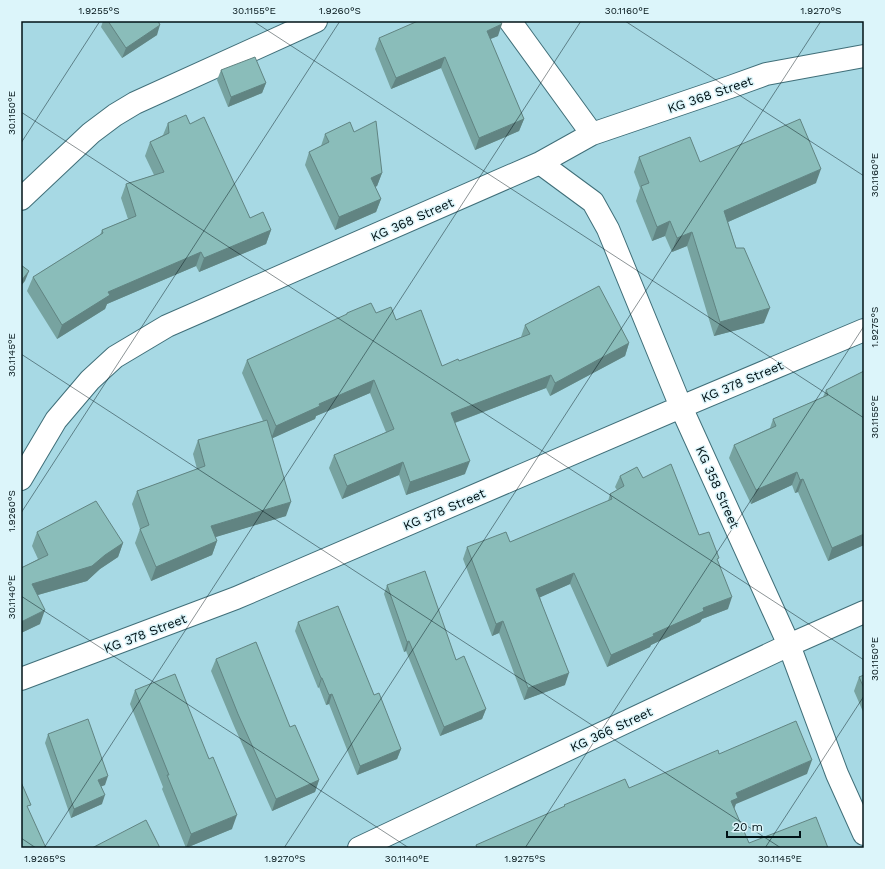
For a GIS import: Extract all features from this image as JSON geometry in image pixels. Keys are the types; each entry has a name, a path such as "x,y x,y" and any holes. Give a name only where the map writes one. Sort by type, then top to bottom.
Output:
{"street":[{"path":"21,199 91,133 115,115 135,103 316,21"},
{"path":"510,21 592,134"},
{"name":"KG 368 Street","path":"21,479 56,420 90,380 115,357 167,326 540,163 592,134 766,74 864,56"},
{"name":"KG 358 Street","path":"540,163 593,202 608,228 681,406 789,645 837,774 864,834"},
{"name":"KG 378 Street","path":"21,679 236,598 681,406 864,330"},
{"name":"KG 366 Street","path":"359,848 789,645 864,612"}],"building":[{"path":"108,21 158,21 160,25 126,48"},
{"path":"418,21 500,21 502,24 487,31 524,119 479,138 445,57 396,78 379,38"},
{"path":"255,57 266,83 231,97 221,70"},
{"path":"186,115 190,124 204,117 250,218 263,212 271,230 204,258 201,252 108,292 110,295 62,325 33,277 103,233 102,230 136,216 126,184 164,172 150,142 169,133 168,123"},
{"path":"800,119 821,169 724,211 736,248 744,248 770,308 720,322 692,232 677,238 670,221 657,227 641,186 649,183 639,157 690,137 700,162"},
{"path":"376,121 382,173 371,178 381,199 339,217 309,152 329,142 325,134 350,122 354,132"},
{"path":"21,265 29,271 21,281"},
{"path":"599,286 629,343 555,383 551,375 451,413 470,461 410,482 403,462 347,486 334,455 394,429 374,380 319,404 320,406 276,426 247,360 371,303 376,313 391,307 396,320 421,310 442,366 530,334 525,325"},
{"path":"864,371 864,534 832,548 803,479 800,480 797,472 756,490 734,445 776,426 773,419 828,395 826,390"},
{"path":"267,420 291,502 211,526 217,541 156,567 140,529 149,525 137,491 205,466 198,440"},
{"path":"671,464 699,535 709,532 719,558 717,559 732,597 703,608 704,611 653,634 654,636 611,655 574,573 536,589 569,673 528,688 503,621 496,624 467,547 506,532 510,542 612,499 610,494 624,486 620,476 637,467 643,478"},
{"path":"96,501 123,543 92,566 32,584 45,610 21,622 21,568 48,555 37,532"},
{"path":"425,571 456,660 464,656 486,709 444,727 409,641 407,642 387,585"},
{"path":"338,606 374,695 379,693 401,749 360,766 332,694 329,695 298,622"},
{"path":"256,642 290,727 295,725 319,780 276,799 238,714 216,659"},
{"path":"175,674 209,759 213,757 237,815 191,834 135,690"},
{"path":"864,675 864,688 859,677"},
{"path":"88,719 108,776 98,780 105,795 74,809 48,734"},
{"path":"796,721 812,760 736,793 738,798 731,801 749,843 816,817 828,848 477,848 476,845 625,779 629,788 718,750 719,754"},
{"path":"21,782 31,805 27,806 46,848 21,848"},
{"path":"146,820 160,848 92,848"}]}
